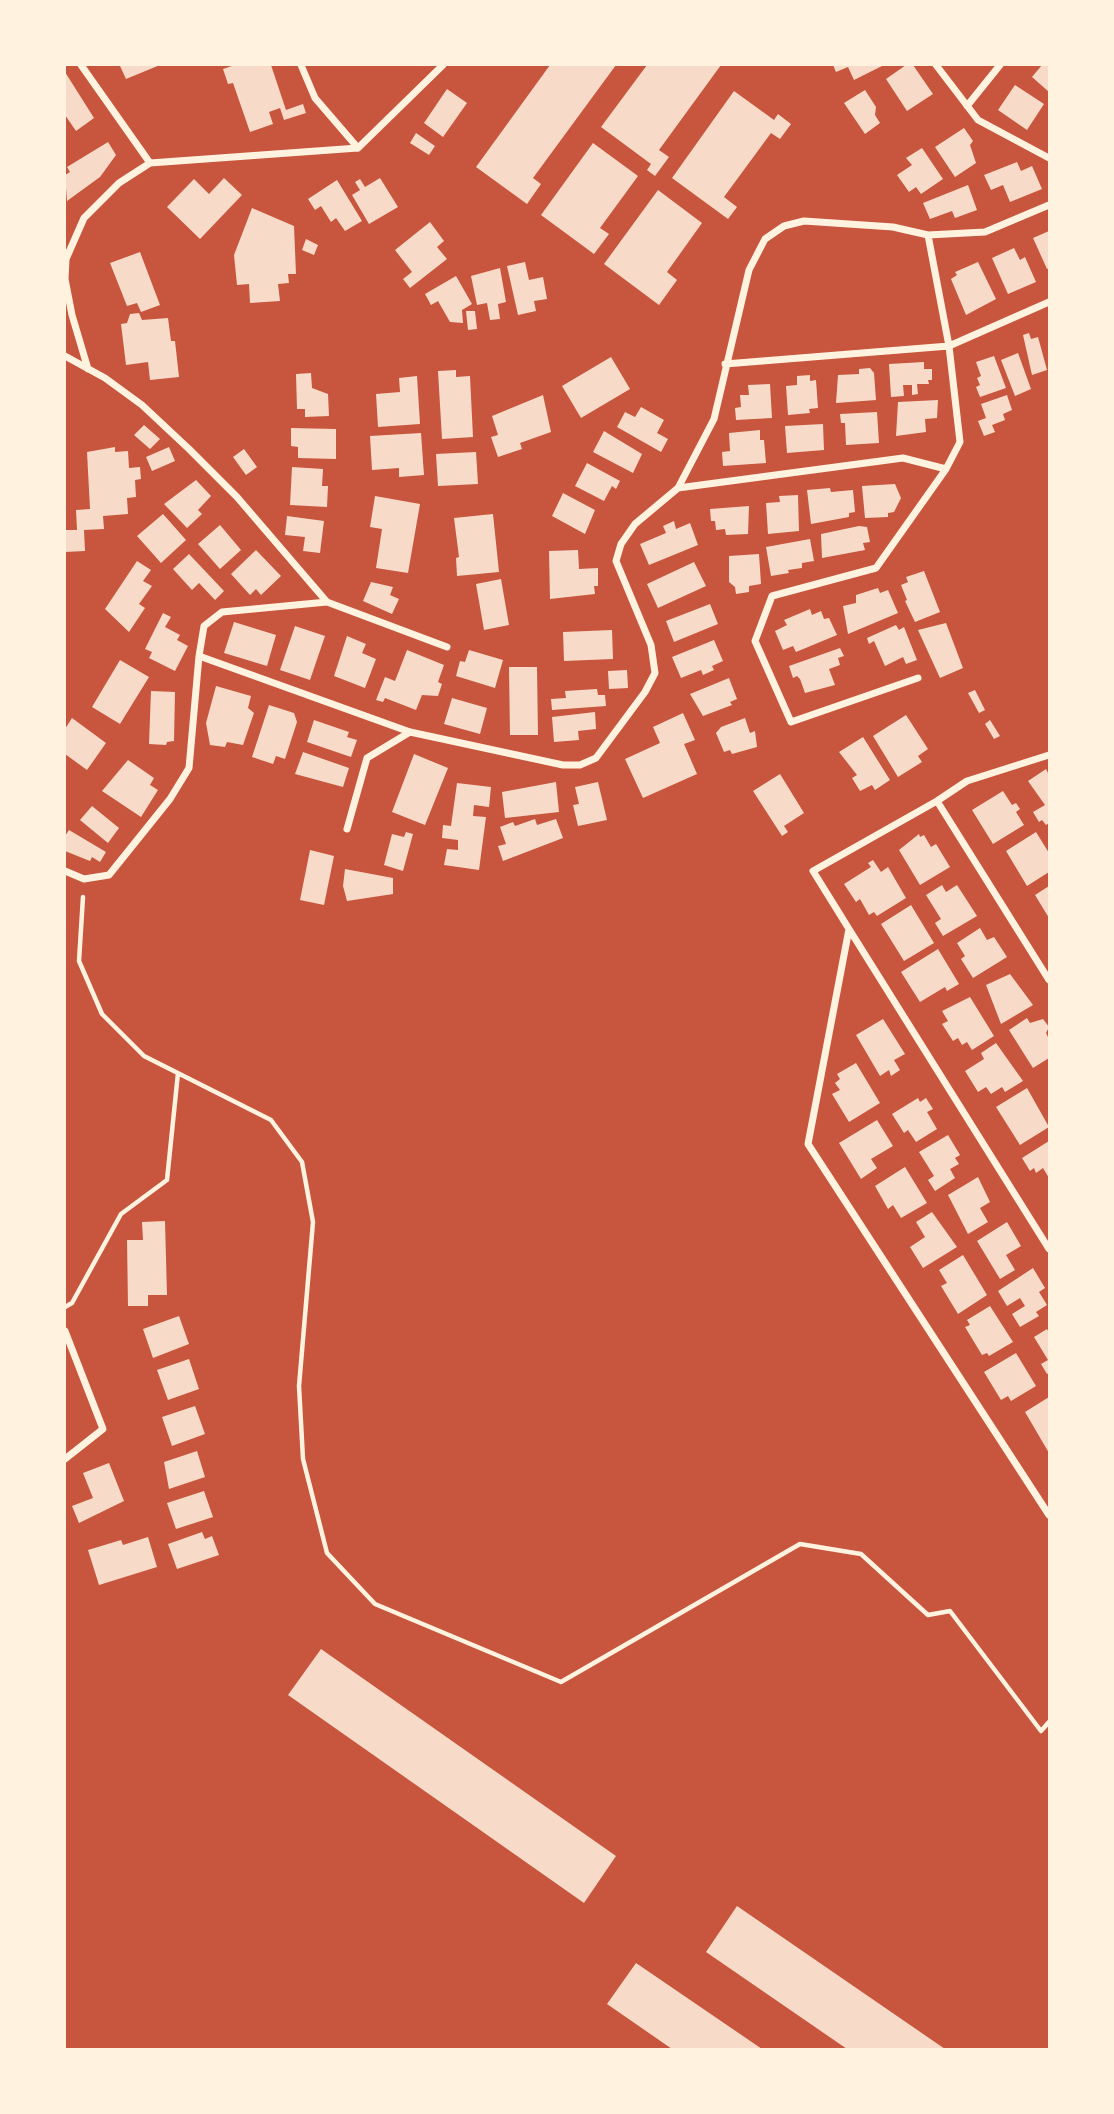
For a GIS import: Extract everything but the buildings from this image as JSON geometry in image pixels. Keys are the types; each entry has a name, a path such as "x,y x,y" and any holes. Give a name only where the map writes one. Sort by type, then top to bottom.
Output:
{"street":[{"path":"81,65 150,163"},
{"path":"301,65 315,98 358,148"},
{"path":"88,369 72,315 65,279 66,259 84,218 119,183 150,163 358,148 443,65"},
{"path":"936,65 967,106 987,126 1049,158"},
{"path":"967,106 1000,65"},
{"path":"199,656 410,732 563,765 580,765 596,758 645,692 655,673 651,645 616,561 621,544 635,524 678,488 714,419 749,271 765,239 783,226 804,221 853,223 928,235 985,232 1049,205"},
{"path":"918,678 791,722 755,640 772,596 876,568 946,469 960,442 949,346 928,235"},
{"path":"725,364 949,346 1049,302"},
{"path":"65,356 142,405 189,449 237,497 327,602"},
{"path":"678,488 903,458 946,469"},
{"path":"65,871 84,879 109,874 117,868 170,799 189,768 204,626 222,612 327,602 447,647"},
{"path":"347,830 367,758 410,732"},
{"path":"1049,755 967,781 937,801 813,871 1049,1249"},
{"path":"937,801 1049,981"},
{"path":"849,929 808,1144 1049,1515"},
{"path":"65,1331 103,1429 65,1460"}],"path":[{"path":"84,879 79,961 102,1014 144,1056 271,1119 302,1162 313,1222 299,1386 303,1459 327,1553 376,1604 561,1682 800,1544 861,1554 928,1615 950,1611 1041,1731 1049,1722"},
{"path":"65,1307 72,1303 121,1214 167,1180 178,1073"}]}
